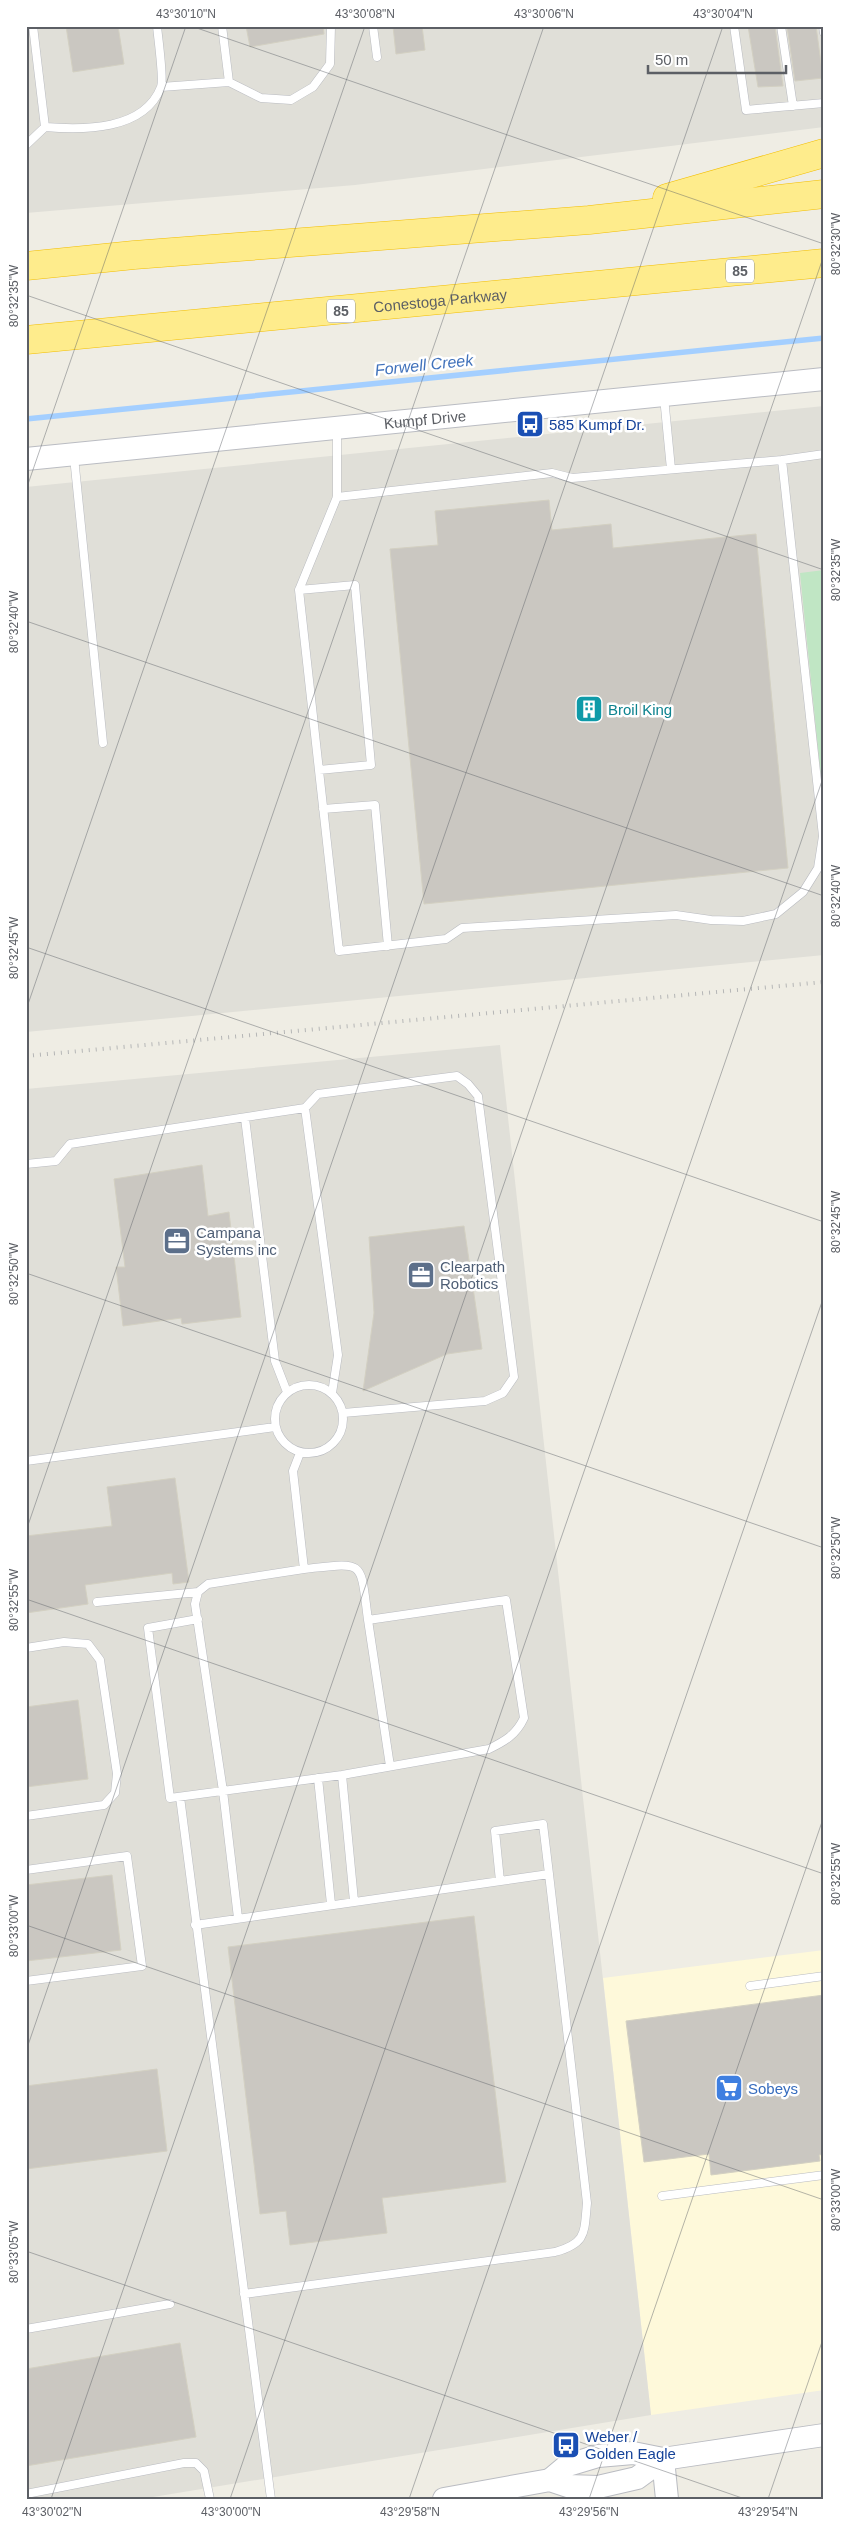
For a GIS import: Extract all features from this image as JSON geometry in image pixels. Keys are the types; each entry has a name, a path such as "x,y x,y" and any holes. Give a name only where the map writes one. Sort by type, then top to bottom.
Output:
{"highway":[{"path":"589,220 824,152"},
{"path":"26,266 134,255 589,220 824,194"},
{"name":"Conestoga Parkway","path":"26,340 824,263"}],"street":[{"name":"Kumpf Drive","path":"26,460 824,379"},
{"path":"550,2480 568,2465 598,2456 633,2453 662,2459 824,2434"},
{"path":"444,2499 550,2480 582,2488 607,2486 638,2478 662,2459"},
{"path":"662,2459 667,2499"}],"lane":[{"path":"33,26 46,127"},
{"path":"26,145 46,127 83,130 125,122 149,105 161,87 157,26"},
{"path":"222,26 229,82"},
{"path":"161,87 229,82 261,98 291,100 313,87 330,64 332,26"},
{"path":"373,26 377,57"},
{"path":"734,26 746,110 824,103"},
{"path":"781,26 793,106"},
{"path":"823,26 824,33"},
{"path":"664,395 671,469"},
{"path":"337,428 337,496 299,590 339,951 446,939 462,928 676,915 711,920 743,921 776,914 804,892 818,868 823,836 782,460"},
{"path":"337,496 552,473 572,478 782,460 824,454"},
{"path":"74,455 103,743"},
{"path":"299,590 355,585 371,765 319,770"},
{"path":"322,810 375,805 388,946"},
{"path":"26,1164 56,1161 70,1144 305,1108 318,1094 457,1076 468,1084 478,1096 514,1377 503,1393 486,1401 343,1413"},
{"path":"305,1108 338,1355 332,1393"},
{"path":"245,1118 275,1361 287,1392"},
{"path":"308,1384 320,1386 332,1393 339,1402 343,1413 343,1425 338,1437 331,1446 312,1454 300,1453 288,1447 280,1438 275,1427 276,1408 287,1392 296,1386 308,1384"},
{"path":"26,1461 275,1427"},
{"path":"300,1453 293,1471 304,1569"},
{"path":"97,1602 198,1592 208,1584 350,1564 362,1574 390,1766"},
{"path":"198,1592 195,1604 223,1791 238,1918"},
{"path":"198,1619 148,1628 170,1798 342,1776 488,1749 509,1740 520,1728 524,1718 506,1600 368,1620"},
{"path":"26,1648 64,1642 88,1644 100,1660 117,1774 115,1793 104,1805 26,1816"},
{"path":"342,1776 354,1901"},
{"path":"318,1778 331,1904"},
{"path":"180,1797 195,1925 271,2499"},
{"path":"244,2294 555,2252 574,2247 584,2232 587,2203 543,1824 495,1831 500,1881"},
{"path":"26,1870 127,1856 142,1966 26,1981"},
{"path":"195,1925 549,1874"},
{"path":"750,1986 824,1976"},
{"path":"662,2196 824,2174"},
{"path":"26,2329 170,2304"},
{"path":"26,2494 184,2463 196,2463 204,2471 210,2499"}],"shaded area":[{"path":"26,26 824,26 824,127 355,185 26,213"},
{"path":"824,406 824,955 26,1032 26,487"},
{"path":"500,1045 651,2415 141,2499 26,2499 26,1089"},
{"path":"824,1950 824,2390 651,2415 603,1978"}],"green space":[{"path":"824,570 824,807 800,573"}],"building":[{"path":"66,26 118,26 124,64 73,72"},
{"path":"246,26 323,26 324,34 250,47"},
{"path":"393,26 422,26 425,50 396,54"},
{"path":"748,26 775,26 783,86 758,87"},
{"path":"787,26 816,26 823,78 795,81"},
{"name":"Broil King","path":"549,500 552,530 611,524 613,548 756,534 788,868 424,904 390,549 438,545 435,511"},
{"name":"Campana Systems inc","path":"202,1165 208,1216 229,1212 241,1317 182,1324 181,1318 123,1326 116,1267 125,1267 114,1179"},
{"name":"Clearpath Robotics","path":"464,1226 482,1349 447,1354 363,1391 374,1313 369,1237"},
{"path":"175,1478 189,1582 173,1584 172,1573 85,1585 88,1604 26,1613 26,1536 112,1526 107,1487"},
{"path":"78,1700 88,1779 26,1787 26,1707"},
{"path":"112,1875 121,1950 26,1961 26,1885"},
{"path":"474,1916 506,2182 382,2198 387,2233 290,2245 286,2211 260,2214 228,1947"},
{"name":"Sobeys","path":"824,1995 824,2154 819,2155 820,2161 711,2175 709,2154 644,2162 626,2021"},
{"path":"157,2069 167,2151 26,2169 26,2086"},
{"path":"180,2343 196,2437 26,2466 26,2369"}],"waterway":[{"name":"Forwell Creek","path":"26,419 824,338"}],"railway":[{"path":"26,1056 824,982"}],"place":[{"name":"585 Kumpf Dr.","path":"530,424"},
{"name":"Broil King","path":"589,709"},
{"name":"Campana Systems inc","path":"177,1241"},
{"name":"Clearpath Robotics","path":"421,1275"},
{"name":"Sobeys","path":"729,2088"},
{"name":"Weber / Golden Eagle","path":"566,2445"}]}
